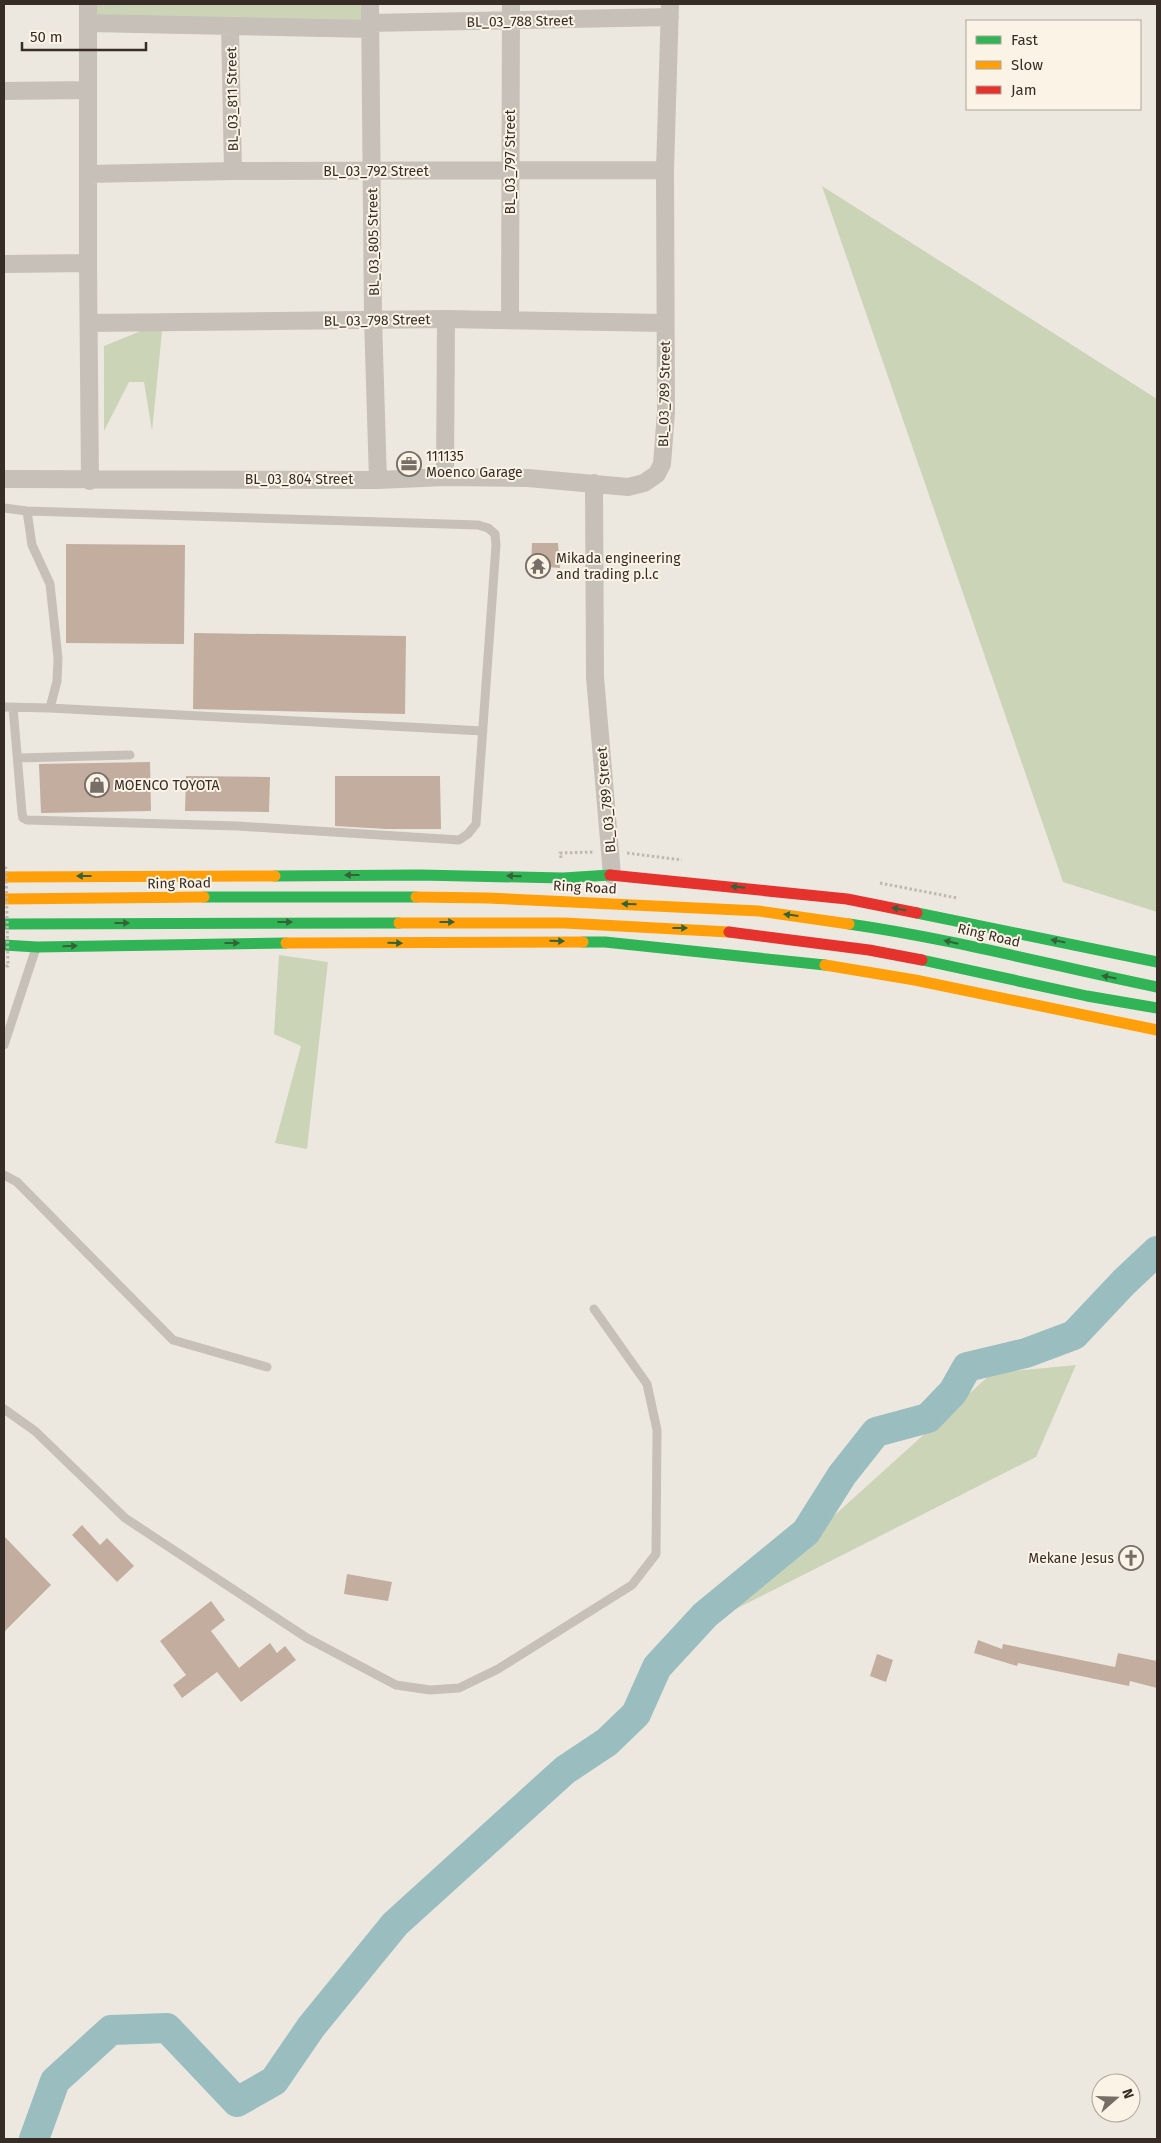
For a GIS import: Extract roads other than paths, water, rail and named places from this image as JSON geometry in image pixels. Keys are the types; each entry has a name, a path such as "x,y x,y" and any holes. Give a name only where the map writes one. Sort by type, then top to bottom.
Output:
{"main road":[{"name":"Ring Road","path":"4,877 429,875 563,878 612,875 847,899 1157,962"},
{"name":"Ring Road","path":"4,899 351,896 487,898 760,911 913,933 1058,967 1157,987"},
{"path":"4,924 556,922 695,928 869,950 972,970 1087,996 1157,1008"},
{"path":"4,945 37,947 234,943 604,942 806,962 915,980 1157,1030"}],"street":[{"path":"88,4 90,481"},
{"name":"BL_03_805 Street","path":"370,4 371,172 374,237 373,319 378,480"},
{"name":"BL_03_797 Street","path":"510,320 511,4"},
{"name":"BL_03_788 Street","path":"89,23 230,27 370,26 511,22 670,10"},
{"name":"BL_03_789 Street","path":"612,875 595,677 594,483 628,487 644,483 657,474 662,464 666,412 665,170 670,10"},
{"name":"BL_03_811 Street","path":"230,27 233,171"},
{"path":"4,91 87,90"},
{"name":"BL_03_792 Street","path":"88,174 233,171 665,170"},
{"path":"4,264 88,263"},
{"name":"BL_03_798 Street","path":"89,323 373,319 665,322"},
{"path":"445,477 446,319"},
{"name":"BL_03_804 Street","path":"4,480 90,481 284,478 378,480 445,477 528,478 594,483"}],"lane":[{"path":"4,508 27,511 478,524 488,528 495,534 496,545 476,824 468,834 459,840 238,826 27,820 23,818 22,813 14,707"},
{"path":"27,511 32,546 50,584 58,658 57,681 50,708"},
{"path":"4,707 483,731"},
{"path":"18,758 130,755"},
{"path":"4,1045 37,947"},
{"path":"4,1175 18,1182 173,1340 267,1367"},
{"path":"4,1409 35,1431 125,1518 307,1638 396,1685 430,1690 459,1688 498,1669 632,1585 656,1554 657,1430 647,1384 594,1309"}],"waterway":[{"path":"34,2139 55,2081 111,2030 167,2028 237,2102 274,2081 311,2027 395,1924 565,1770 607,1742 636,1714 657,1667 705,1615 806,1532 842,1475 876,1432 928,1418 953,1392 967,1367 1026,1353 1074,1335 1124,1282 1157,1251"}],"place":[{"name":"111135 Moenco Garage","path":"409,464"},
{"name":"Mikada engineering and trading p.l.c","path":"538,566"},
{"name":"MOENCO TOYOTA","path":"97,785"},
{"name":"Mekane Jesus","path":"1131,1558"}]}
